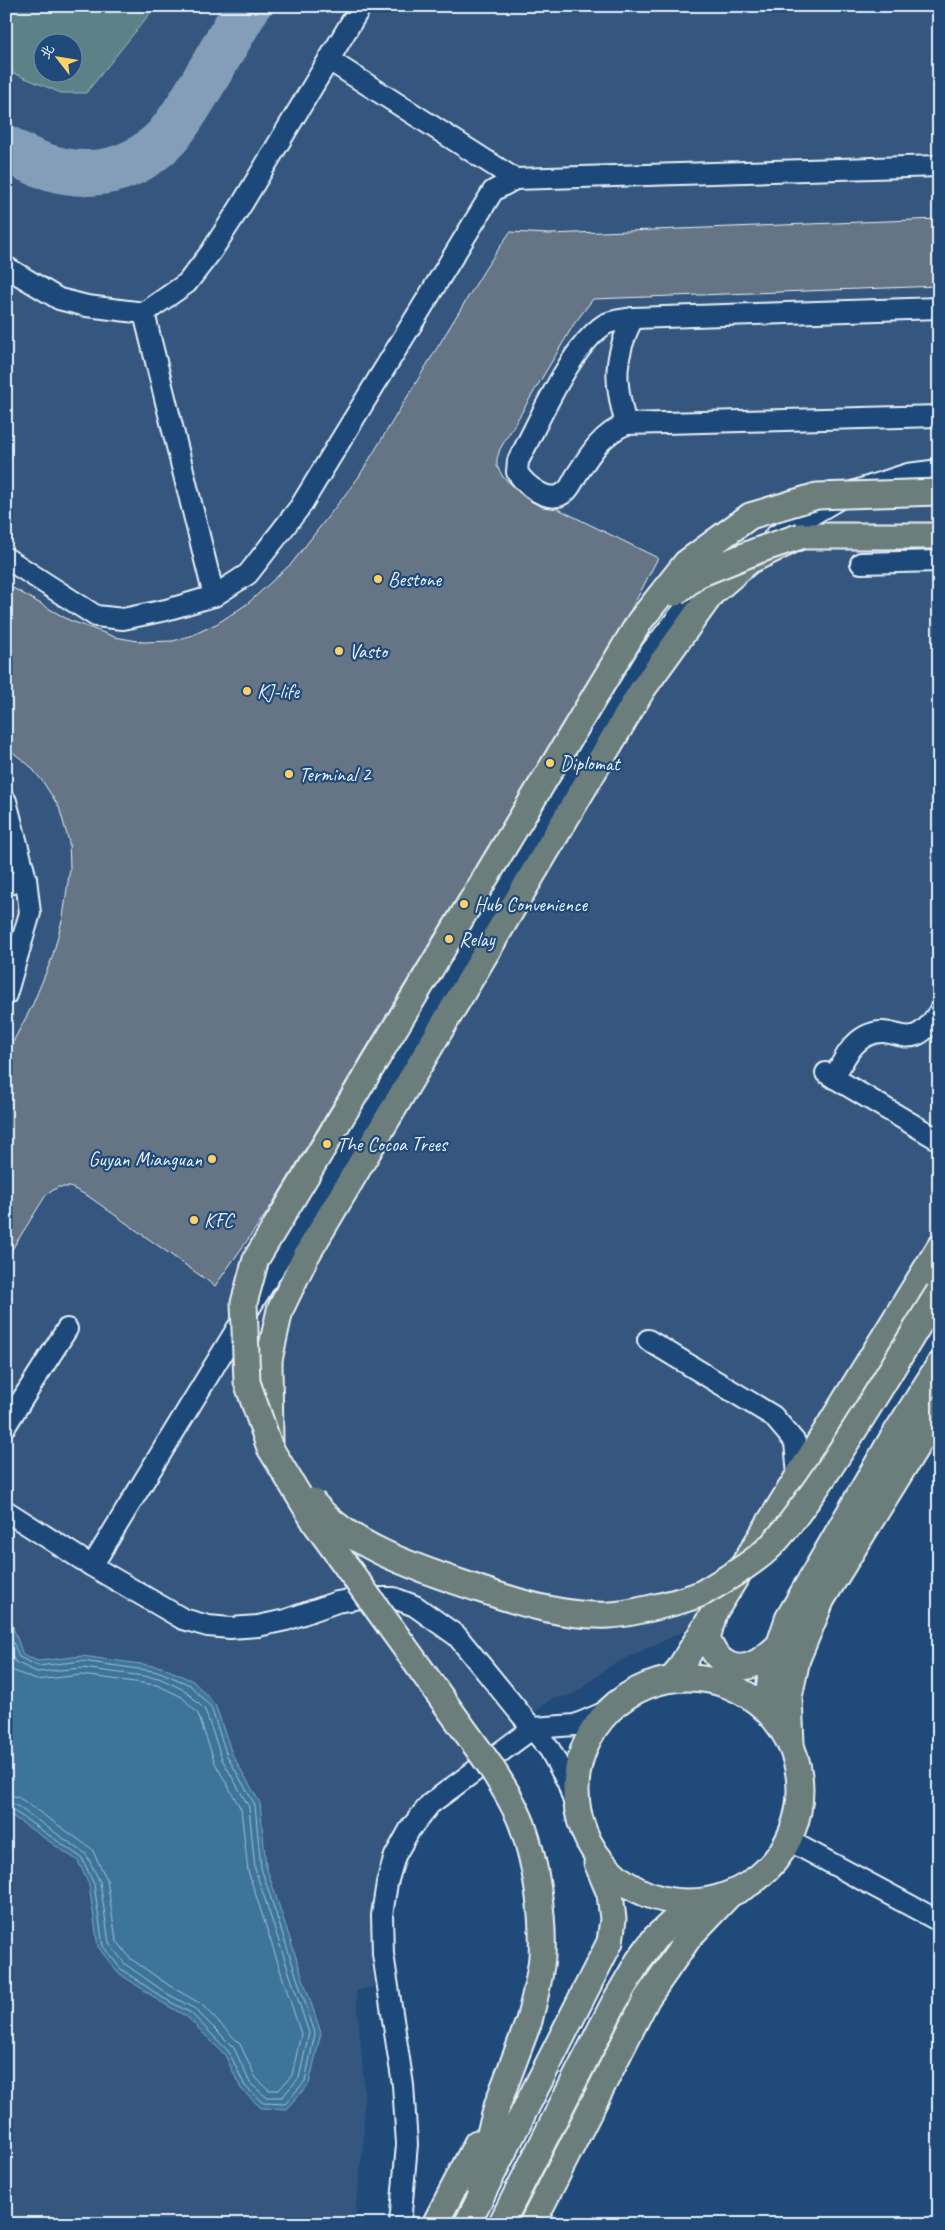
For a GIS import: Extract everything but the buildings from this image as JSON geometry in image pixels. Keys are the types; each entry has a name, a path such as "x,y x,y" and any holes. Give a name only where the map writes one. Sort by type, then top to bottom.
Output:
{"main road":[{"path":"467,2224 498,2104 529,2021 538,1985 542,1956 539,1896 529,1852 518,1816 508,1793 316,1524 270,1448 246,1382 244,1303 256,1259 640,622 686,564 750,516 817,496 939,492"},
{"path":"640,622 697,575 759,550 801,536 939,536"},
{"path":"801,536 749,561 712,593 642,690 311,1247 280,1310 269,1360 270,1448 323,1514 380,1552 429,1572 528,1605 568,1612 610,1615 656,1606 702,1593 763,1554 796,1515 829,1470 939,1292"},
{"path":"673,1678 939,1248"},
{"path":"772,1716 769,1693 771,1670 788,1618 889,1444 939,1365"},
{"path":"532,2224 647,1998 690,1936 730,1894 761,1876 773,1863 788,1840 797,1816 800,1798 800,1780 791,1746 789,1697 797,1659 822,1599 939,1410"},
{"path":"714,1612 707,1639 717,1656 735,1667 753,1666 778,1646 822,1599"},
{"path":"467,2224 610,1942 612,1919 610,1894 578,1814 575,1796 580,1759 596,1726 608,1711 637,1689 673,1678 701,1679 728,1685 752,1698 772,1716 791,1746"},
{"path":"591,1849 602,1864 631,1888 656,1898 669,1902 693,1903 730,1894"},
{"path":"501,2224 614,2003 639,1960 655,1938 693,1903"},
{"path":"435,2224 498,2104"}],"street":[{"path":"6,266 59,299 86,306 144,313 187,283 211,252 242,204 361,6"},
{"path":"329,60 515,179"},
{"path":"6,558 96,616 123,619 166,610 214,596 248,574 300,507 478,214 494,191 515,179 939,166"},
{"path":"939,308 634,318 606,324 592,334 576,353 518,462 517,472 532,489 547,496 558,496 566,492 588,458 610,431 626,424 939,416"},
{"path":"144,313 214,596"},
{"path":"626,424 617,394 616,374 622,348 634,318"},
{"path":"92,1566 652,651 701,588 747,553 849,493 908,474 939,470"},
{"path":"861,563 939,561"},
{"path":"6,801 26,878 30,913 6,995"},
{"path":"6,885 26,878"},
{"path":"939,1012 927,1028 914,1037 906,1038 884,1033 866,1036 846,1055 830,1076 939,1140"},
{"path":"6,1425 67,1329"},
{"path":"648,1340 773,1416 794,1442 798,1475"},
{"path":"6,1511 92,1566 183,1620 208,1626 230,1628 258,1626 286,1620 337,1602 362,1598 394,1598 415,1606 457,1636 533,1728 562,1769 578,1814"},
{"path":"400,2224 407,2144 403,2085 383,1954 382,1916 387,1883 395,1856 410,1829 430,1804 533,1728 575,1726 608,1711"},
{"path":"788,1840 939,1921"}],"shaded area":[{"path":"6,6 939,6 939,1227 735,1564 692,1624 680,1633 612,1665 575,1693 566,1697 553,1698 467,1765 403,1827 381,1866 372,1899 371,1955 374,1987 356,1991 364,2082 364,2137 354,2224 6,2224"}],"green space":[{"path":"6,6 156,6 86,93 61,93 35,82 82,82 82,32 32,32 32,81 6,70"}],"water":[{"path":"6,1617 12,1624 23,1655 38,1661 82,1656 162,1667 193,1681 215,1704 232,1754 260,1803 266,1866 321,2033 309,2084 286,2109 261,2108 241,2089 225,2055 187,2017 117,1972 98,1947 89,1885 78,1861 6,1812"}],"taxiway":[{"path":"6,148 26,159 47,167 68,172 89,173 109,171 129,164 148,154 166,138 181,118 248,6"}],"place":[{"name":"Bestone","path":"378,579"},
{"name":"Vasto","path":"339,651"},
{"name":"KJ-life","path":"247,691"},
{"name":"Diplomat","path":"550,763"},
{"name":"Terminal 2","path":"289,774"},
{"name":"Hub Convenience","path":"464,904"},
{"name":"Relay","path":"449,939"},
{"name":"The Cocoa Trees","path":"327,1144"},
{"name":"Guyan Mianguan","path":"212,1159"},
{"name":"KFC","path":"194,1220"}]}
